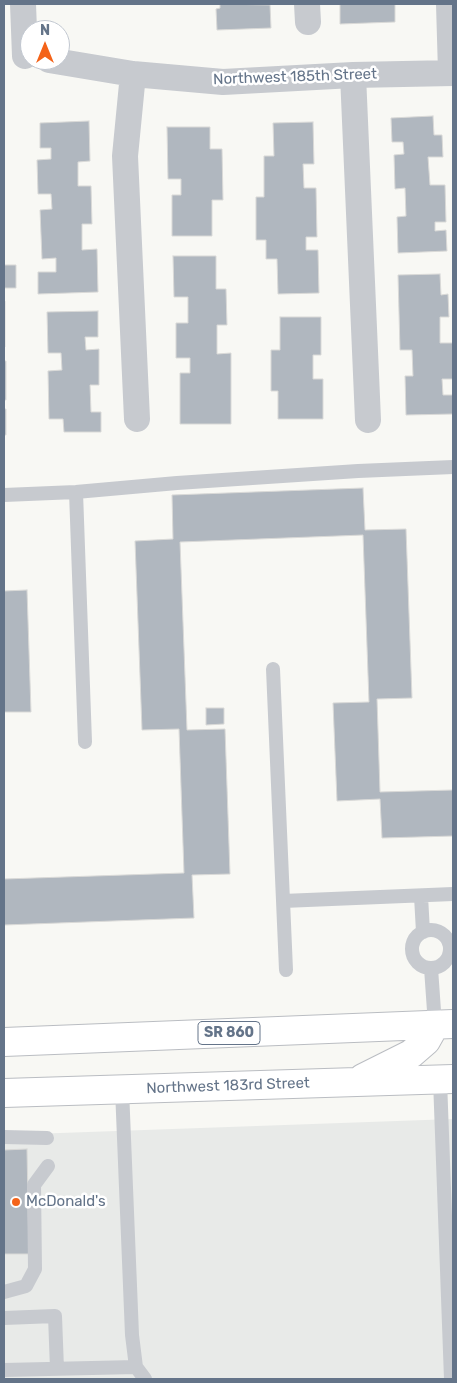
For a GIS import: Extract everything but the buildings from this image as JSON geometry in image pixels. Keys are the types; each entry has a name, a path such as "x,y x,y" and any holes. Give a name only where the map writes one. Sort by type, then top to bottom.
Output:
{"main road":[{"name":"SR 860","path":"4,1042 444,1024"},
{"path":"355,1082 411,1054 444,1024"},
{"name":"Northwest 183rd Street","path":"4,1093 355,1082 449,1072"}],"street":[{"path":"23,4 24,20"},
{"path":"448,4 452,73"},
{"name":"Northwest 185th Street","path":"70,64 133,74 222,82 353,75 452,73"},
{"path":"133,74 125,156 137,419"},
{"path":"353,75 368,420"}],"lane":[{"path":"4,495 453,467"},
{"path":"76,492 85,742"},
{"path":"273,670 286,970"},
{"path":"283,902 453,894"},
{"path":"421,896 423,932"},
{"path":"433,930 444,936 450,947 450,959 438,967 431,968 420,964 413,955 413,943 423,932 433,930"},
{"path":"431,968 444,1024"},
{"path":"449,1072 451,1379"},
{"path":"122,1090 132,1335 136,1367 144,1379"},
{"path":"4,1138 47,1138"},
{"path":"4,1292 26,1286 35,1269 34,1185 48,1166"},
{"path":"4,1318 55,1316 57,1369"},
{"path":"4,1370 136,1367"}],"shaded area":[{"path":"453,1119 453,1379 4,1379 4,1135"}],"place":[{"name":"McDonald's","path":"16,1202"}]}
